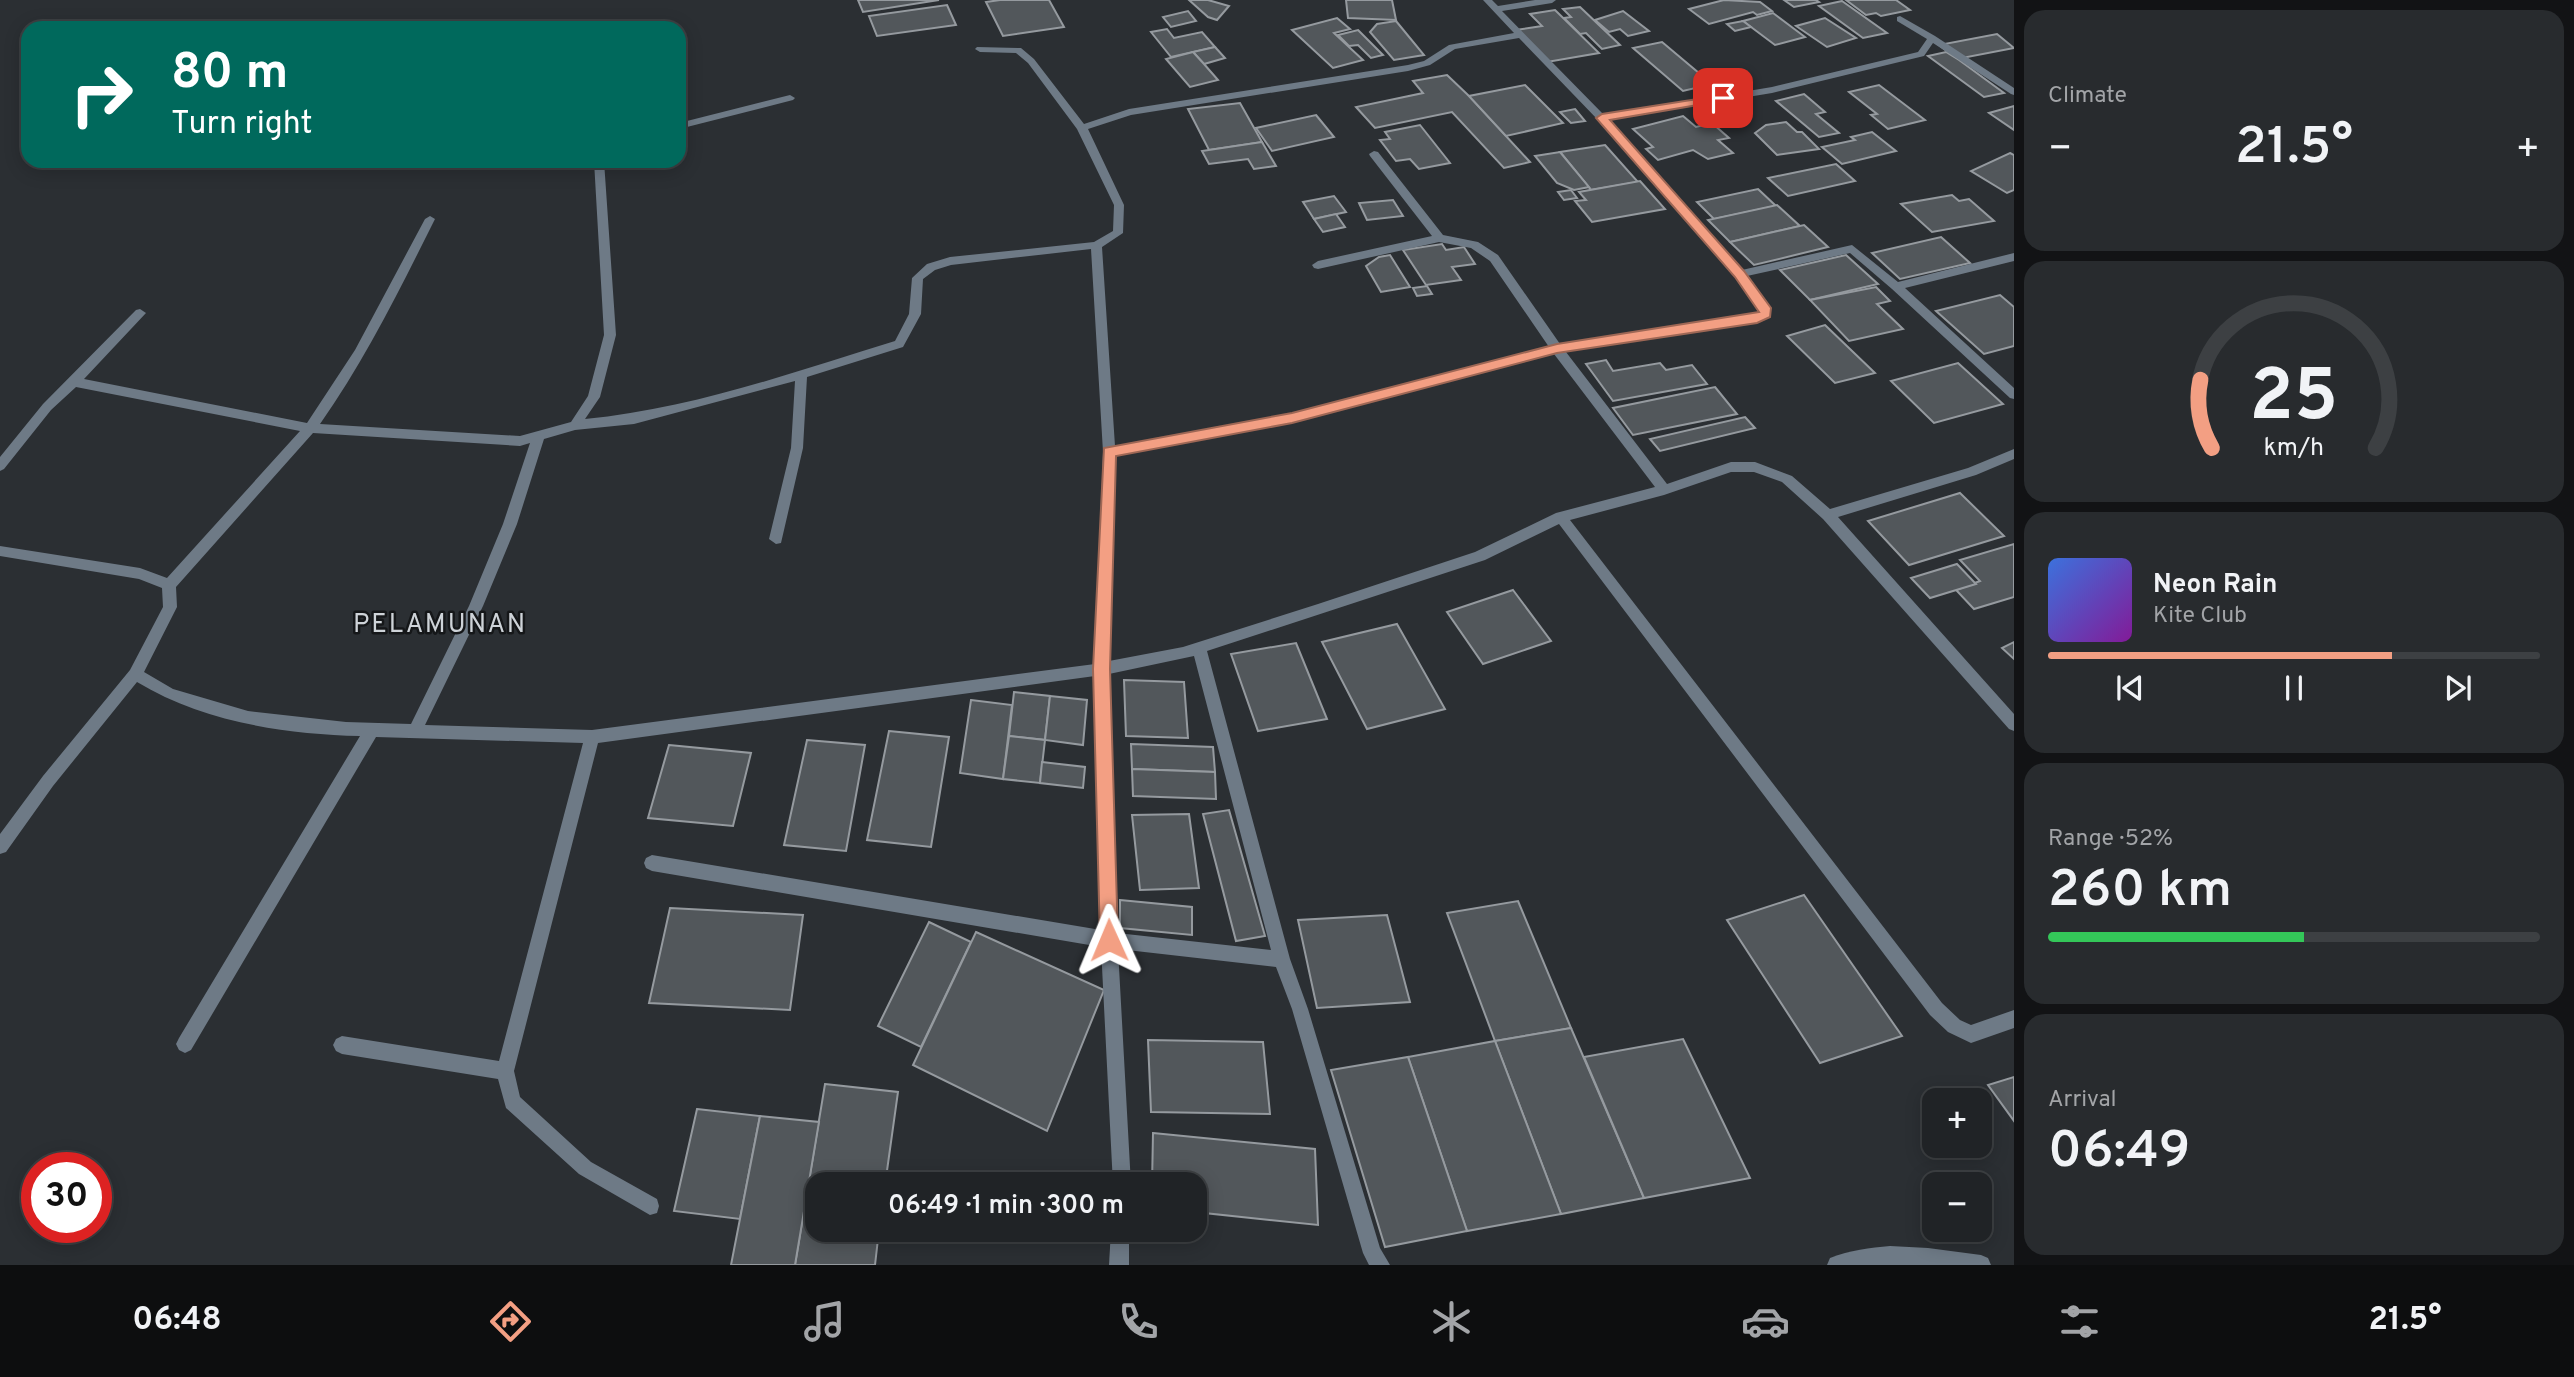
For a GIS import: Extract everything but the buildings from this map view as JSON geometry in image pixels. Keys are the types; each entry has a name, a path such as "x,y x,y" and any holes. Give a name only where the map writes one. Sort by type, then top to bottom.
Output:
{"street":[{"path":"1109,452 1292,418 1557,349 1757,318 1766,314 1765,308 1740,274 1602,118 1487,0"},
{"path":"1496,9 1552,0"},
{"path":"1900,19 2014,92"},
{"path":"1082,128 1129,112 1408,68 1427,63 1452,47 1519,35"},
{"path":"1602,118 1772,90 1921,54 1932,38"},
{"path":"74,382 310,429 520,441 575,425 634,419 801,375 900,344 915,314 918,278 931,267 950,261 1096,245 1118,233 1119,205 1082,128 1031,61 1018,50 980,49"},
{"path":"686,124 790,98"},
{"path":"1374,155 1439,238"},
{"path":"575,425 594,397 610,335 599,168"},
{"path":"0,847 48,781 135,674 170,607 169,585 310,429 341,384 430,219"},
{"path":"1318,265 1439,238 1475,246 1494,258 1557,349 1664,490"},
{"path":"1096,245 1109,452 1102,669 1109,940 1121,1172"},
{"path":"1740,274 1852,250 1896,286 2014,395"},
{"path":"1896,286 2014,257"},
{"path":"0,466 47,407 140,313"},
{"path":"776,539 797,448 801,375"},
{"path":"415,731 476,606 510,524 538,436"},
{"path":"1828,515 1972,472 2014,454"},
{"path":"135,674 169,694 248,718 372,730 592,737 1102,669 1199,648 1479,556 1562,517 1664,490 1731,467 1755,467 1787,480 1828,515 2014,724"},
{"path":"1562,517 1936,1009 1954,1026 1971,1034 2014,1019"},
{"path":"0,551 140,574 169,585"},
{"path":"1199,648 1282,959 1300,1009 1372,1253 1380,1265"},
{"path":"186,1044 372,730"},
{"path":"592,737 505,1071 512,1101 521,1110 585,1168 650,1206"},
{"path":"652,863 1109,940 1282,959"},
{"path":"342,1045 505,1071"},
{"path":"1119,1265 1120,1242"},
{"path":"1837,1265 1854,1259 1933,1257 1981,1265"}],"district":[{"name":"PELAMUNAN","path":"440,623"}],"route":[{"path":"1109,940 1102,669 1109,452 1292,418 1557,349 1757,318 1766,314 1765,308 1740,274 1602,118 1723,98"}]}
